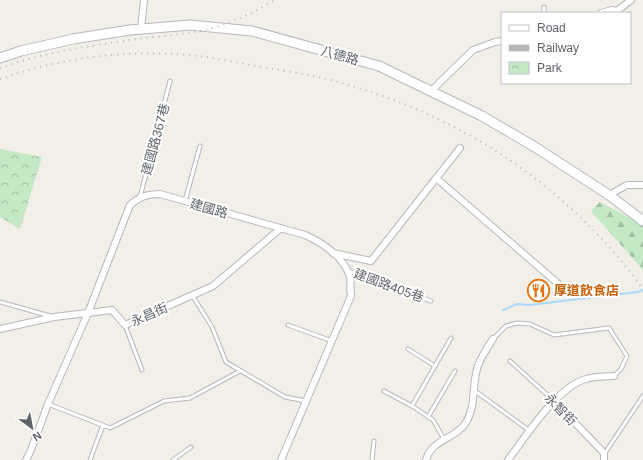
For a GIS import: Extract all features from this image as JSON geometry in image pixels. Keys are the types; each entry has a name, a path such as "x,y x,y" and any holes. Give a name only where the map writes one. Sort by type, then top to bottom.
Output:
{"main road":[{"name":"八德路","path":"0,58 21,51 73,39 141,29 190,25 252,31 379,66 431,91 482,116 535,147 609,195 643,221"}],"street":[{"path":"141,29 144,0"},
{"path":"605,12 612,10 617,11 631,0"},
{"path":"431,91 474,50 501,41"},
{"path":"333,253 372,261 460,148"},
{"path":"436,178 569,293"},
{"path":"609,195 627,185 643,185"},
{"name":"建國路","path":"140,197 150,194 160,194 311,237 321,242 344,264 347,270"},
{"path":"26,460 48,404 88,313 130,205 140,197"},
{"name":"永昌街","path":"0,329 54,317 112,310 125,325 213,286 280,228"},
{"path":"281,460 350,296 350,277 347,270"},
{"path":"426,460 432,447 456,433 467,421 474,400 477,368 493,339"},
{"path":"508,460 554,401 575,383 587,378 614,376"},
{"name":"永智街","path":"554,401 604,453"},
{"path":"604,453 604,460"}],"lane":[{"path":"544,7 544,12"},
{"name":"建國路367巷","path":"140,197 170,81"},
{"path":"185,201 200,146"},
{"name":"建國路405巷","path":"347,270 431,301"},
{"path":"192,295 212,327 226,362 285,397 306,401"},
{"path":"0,302 54,317"},
{"path":"493,339 506,326 517,323 530,324 554,335 609,328 627,356 621,369 614,376"},
{"path":"125,325 142,370"},
{"path":"288,325 332,341"},
{"path":"412,406 451,338"},
{"path":"408,350 435,366"},
{"name":"永智街","path":"510,361 554,401"},
{"path":"48,404 110,428 164,402 190,398 240,371"},
{"path":"428,416 455,371"},
{"path":"384,391 412,406 433,420 445,440"},
{"path":"475,391 530,431"},
{"path":"604,453 643,396"},
{"path":"90,460 103,426"},
{"path":"372,460 374,441"},
{"path":"173,460 191,447"}],"green space":[{"path":"0,149 42,157 20,229 0,217"},
{"path":"600,202 643,225 643,270 591,211"}],"waterway":[{"path":"503,310 517,304 529,305 638,292 643,290"}],"railway":[{"path":"0,68 48,54 137,39 200,31 222,25 244,16 275,0"},
{"path":"0,79 25,71 76,60 102,56 155,53 207,57 317,77 352,86 395,101 437,119 477,140 515,164 550,190 584,220 615,253 643,289"}],"place":[{"name":"厚道飲食店","path":"538,290"}]}
